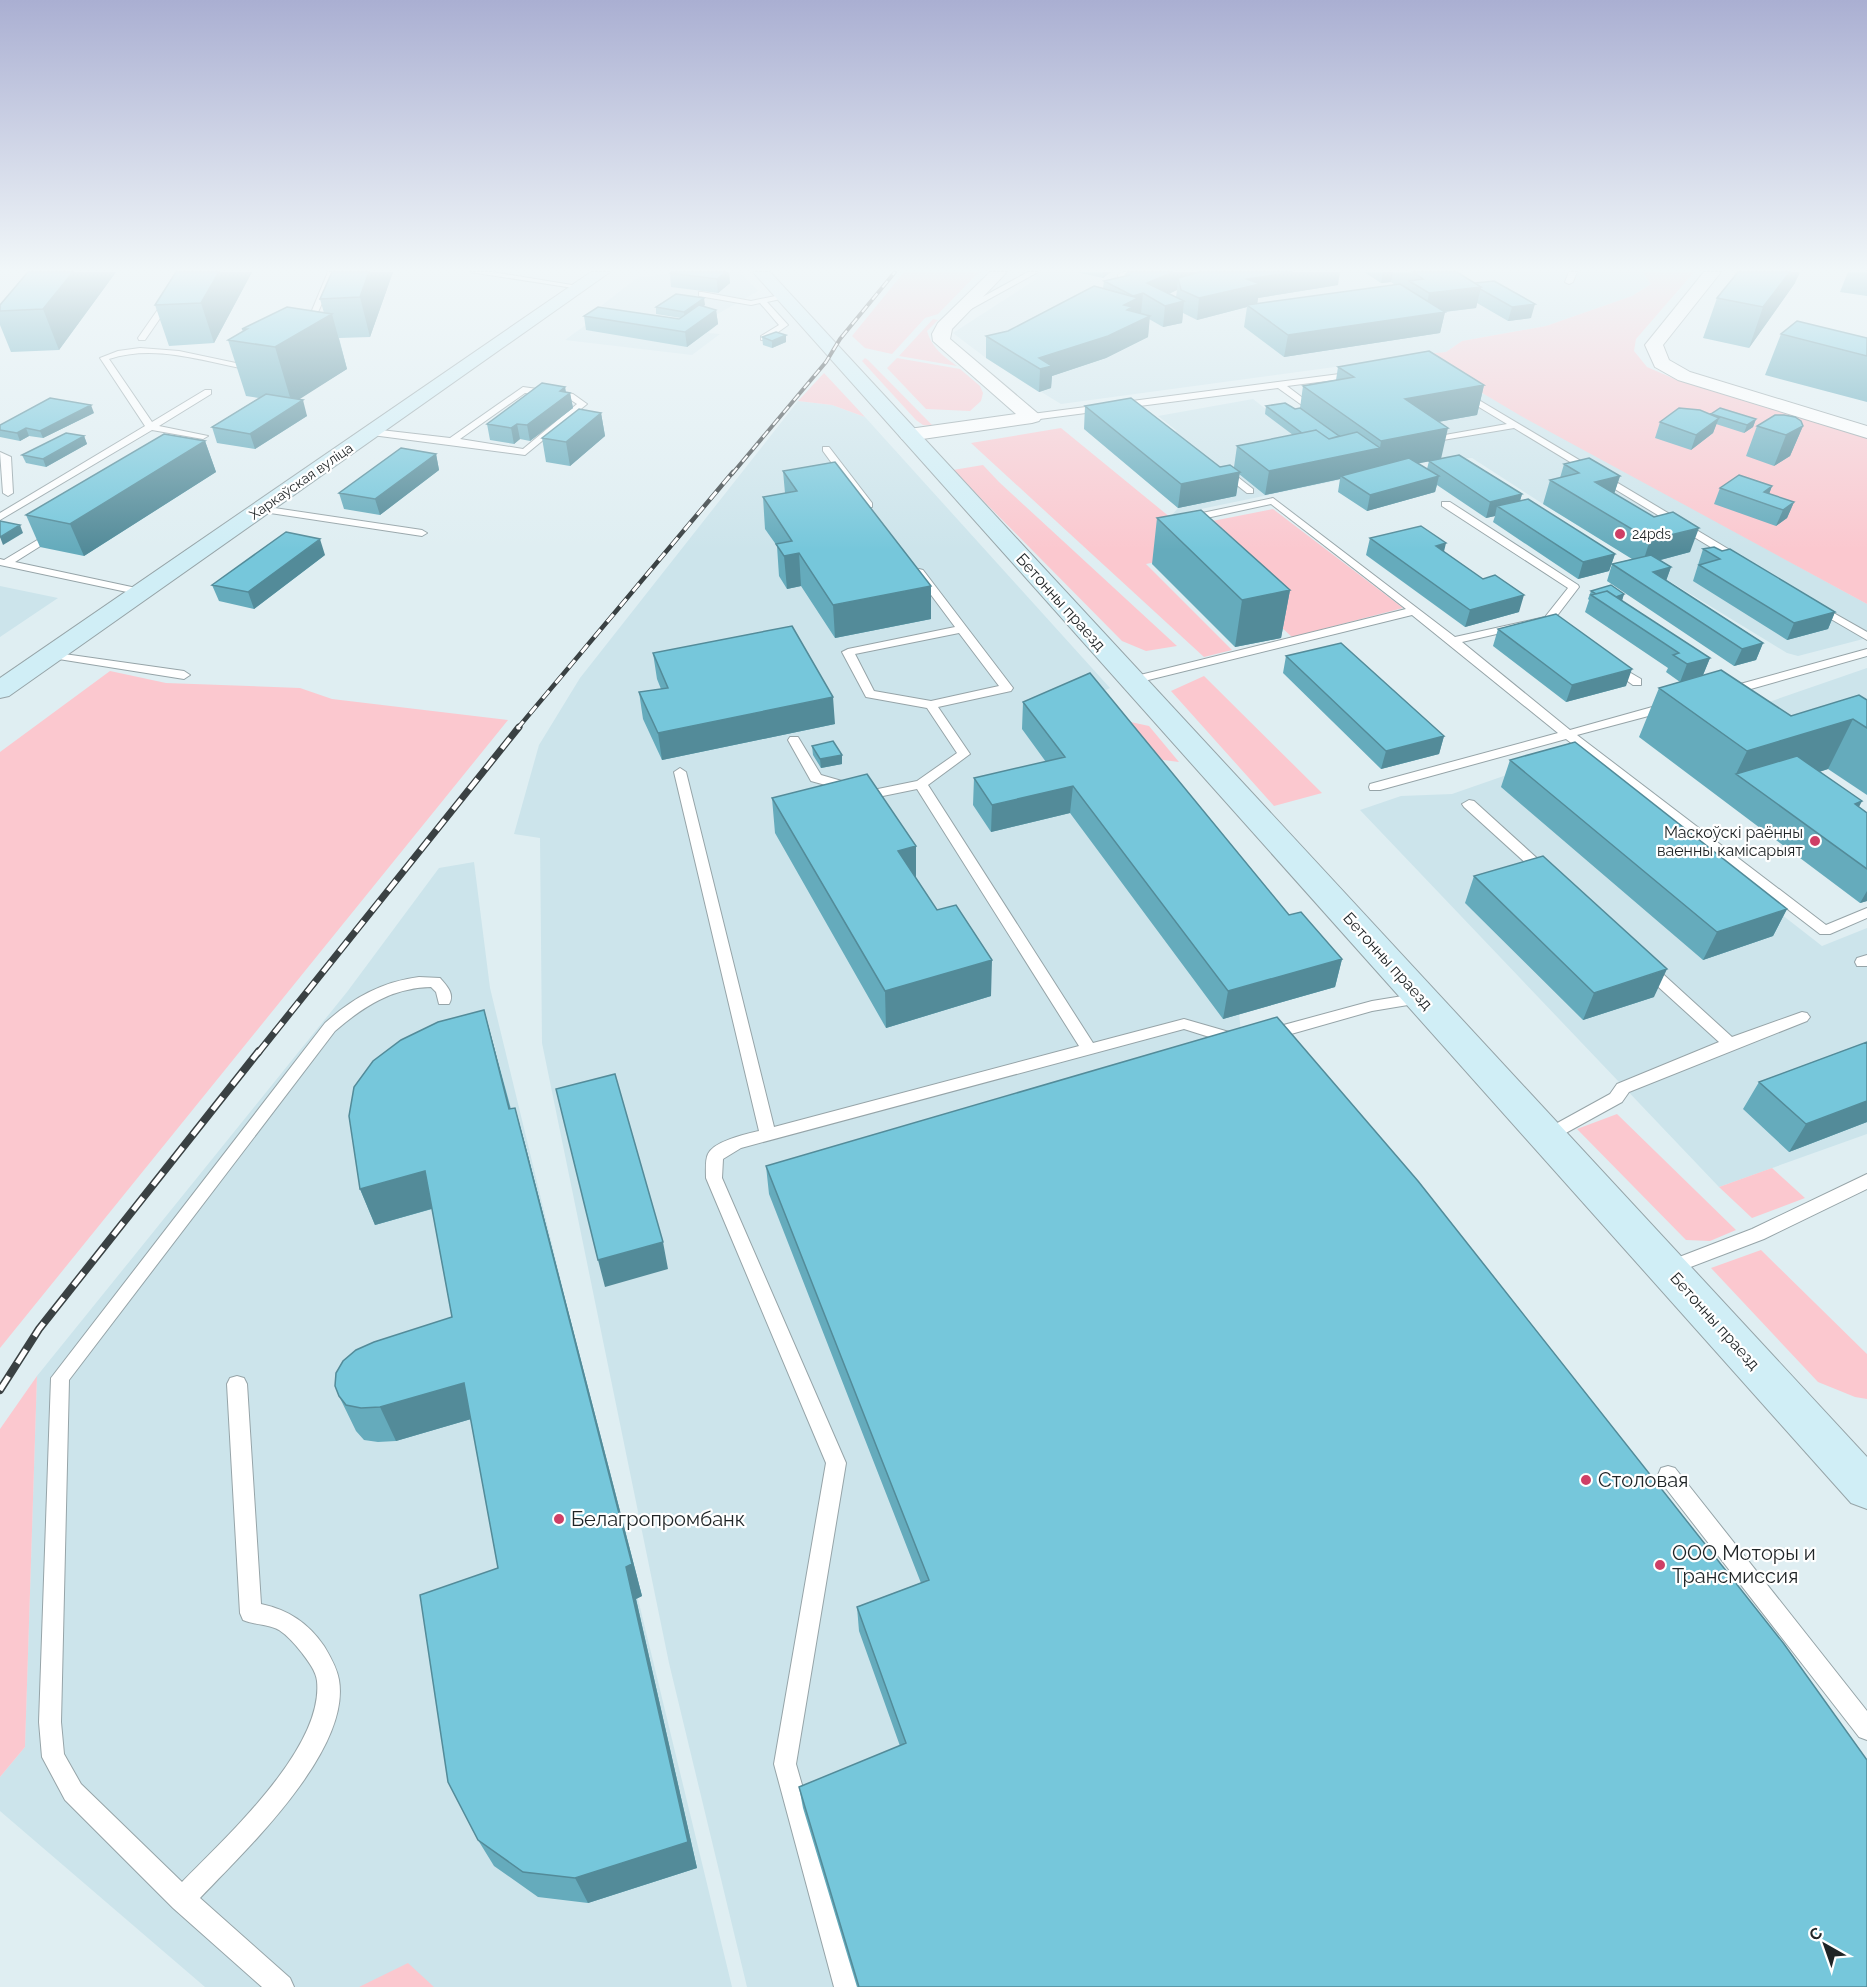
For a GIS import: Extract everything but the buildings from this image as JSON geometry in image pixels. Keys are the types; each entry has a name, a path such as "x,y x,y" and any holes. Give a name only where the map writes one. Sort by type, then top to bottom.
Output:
{"street":[{"name":"Харкаўская вуліца","path":"0,690 469,365"},
{"name":"Бетонны праезд","path":"841,365 909,435 1867,1488"},
{"path":"970,365 1032,417"},
{"path":"1664,365 1695,380 1867,432"},
{"path":"909,435 1032,417"}],"lane":[{"path":"109,365 151,427 203,436"},
{"path":"234,365 271,371"},
{"path":"1032,417 1364,374"},
{"path":"1281,386 1313,410"},
{"path":"1450,386 1746,564"},
{"path":"372,432 453,440 525,452 583,404 570,396 523,390 453,440"},
{"path":"0,517 208,392"},
{"path":"1133,403 1142,411"},
{"path":"1428,441 1515,425"},
{"path":"826,449 876,515"},
{"path":"0,455 6,457 4,492 32,498"},
{"path":"1211,461 1250,491"},
{"path":"1185,520 1273,501 1453,641 1566,733 1825,931 1867,913"},
{"path":"1446,504 1574,587 1553,623 1453,641"},
{"path":"261,509 422,533"},
{"path":"3,563 64,527"},
{"path":"3,563 141,592"},
{"path":"912,563 1007,688 931,705 870,694 848,652 962,629"},
{"path":"1807,600 1867,636"},
{"path":"1132,680 1413,611"},
{"path":"1708,696 1867,652"},
{"path":"50,655 184,675"},
{"path":"1602,657 1637,682"},
{"path":"794,740 816,778 873,794 921,784 964,754 931,705"},
{"path":"1375,787 1675,705"},
{"path":"680,772 768,1134"},
{"path":"921,784 1089,1049"},
{"path":"1469,804 1556,884"},
{"path":"1635,956 1730,1044"},
{"path":"281,1987 182,1899 73,1792 53,1757 50,1722 60,1378 330,1027 355,1005 373,994 415,981 435,982 443,991 444,1000"},
{"path":"847,1987 784,1764 836,1463 714,1178 715,1156 736,1143 1184,1024 1242,1041 1372,1006 1421,998"},
{"path":"1547,1136 1616,1098 1623,1088 1802,1017"},
{"path":"1668,1269 1758,1234 1867,1182"},
{"path":"182,1899 264,1812 309,1753 327,1708 328,1681 321,1662 308,1642 292,1624 274,1616 251,1613 237,1384"},
{"path":"1668,1475 1867,1729"}],"shaded area":[{"path":"865,365 873,365 933,426 923,425"},
{"path":"890,365 936,365 960,369 980,386 983,393 981,401 970,411 926,409 887,368"},
{"path":"997,365 1352,365 1061,404"},
{"path":"1434,365 1645,365 1677,380 1867,435 1867,604 1521,416"},
{"path":"824,373 865,417 832,405 798,401"},
{"path":"1453,377 1867,604 1867,638 1798,656 1787,653 1472,458 1441,459 1172,515 1178,508 1084,429 1129,421 1149,437 1177,431 1158,416 1253,399 1271,413 1294,416"},
{"path":"798,401 832,405 865,417 1110,688 1088,699 1335,987 1239,1013 1242,1042 1867,1987 747,1987 669,1663 542,1043 540,838 514,834 539,745 580,678"},
{"path":"1061,428 1182,527 1273,509 1403,608 1292,637 1201,553 1146,564 1232,650 1204,657 971,443"},
{"path":"983,465 1177,646 1146,651 1122,641 953,470"},
{"path":"0,586 58,598 0,637"},
{"path":"1867,668 1867,766 1766,703"},
{"path":"110,671 166,683 300,688 332,699 508,720 0,1348 0,752"},
{"path":"1204,676 1322,793 1274,806 1171,691"},
{"path":"1117,719 1149,726 1179,762 1148,758"},
{"path":"1573,752 1822,946 1867,928 1867,1134 1719,1187 1360,810 1401,796 1452,794"},
{"path":"474,862 490,988 732,1987 205,1987 0,1811 0,1777 25,1747 37,1376 347,992 439,868"},
{"path":"1617,1114 1736,1230 1710,1241 1686,1240 1577,1129"},
{"path":"1772,1168 1805,1198 1752,1218 1719,1187"},
{"path":"1761,1250 1867,1354 1867,1399 1855,1397 1818,1382 1711,1268"},
{"path":"37,1376 25,1747 0,1777 0,1429"},
{"path":"408,1963 434,1987 359,1987"}],"railway":[{"path":"732,474 824,365"},
{"path":"517,729 733,472"},
{"path":"258,1053 519,727"},
{"path":"0,1390 39,1329 259,1051"}],"place":[{"name":"24pds","path":"1620,534"},
{"name":"Маскоўскі раённы ваенны камісарыят","path":"1815,841"},
{"name":"Столовая","path":"1586,1480"},
{"name":"Белагропромбанк","path":"559,1519"},
{"name":"ООО Моторы и Трансмиссия","path":"1660,1565"}]}
